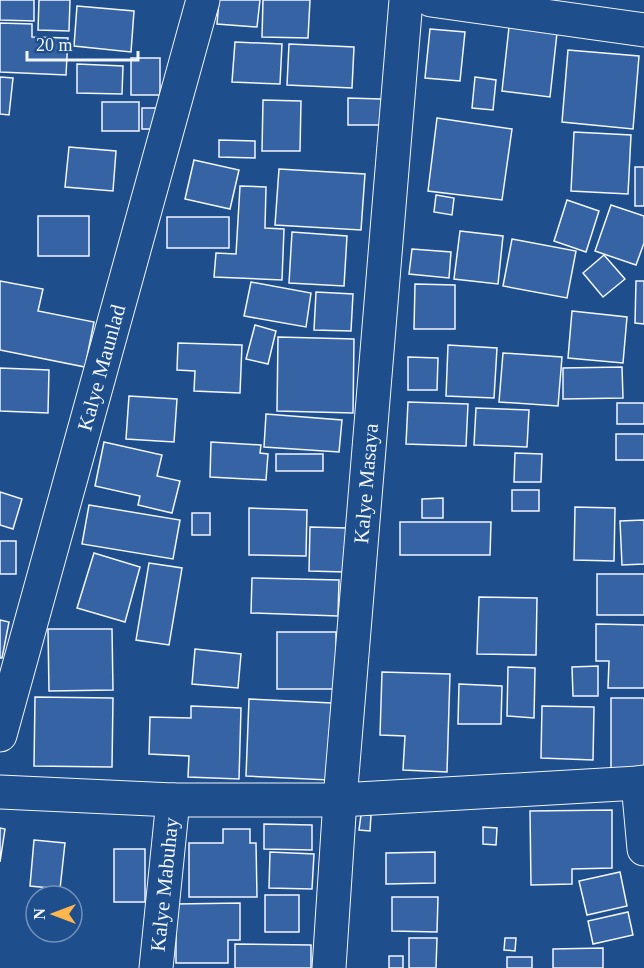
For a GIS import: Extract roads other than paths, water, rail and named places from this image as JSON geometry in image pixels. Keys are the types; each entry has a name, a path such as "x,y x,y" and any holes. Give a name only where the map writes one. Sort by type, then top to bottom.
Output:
{"street":[{"name":"Kalye Maunlad","path":"0,735 203,0"},
{"name":"Kalye Masaya","path":"329,968 340,800 406,0"},
{"path":"431,0 644,30"},
{"path":"0,792 173,800 340,800 641,782 644,849"},
{"name":"Kalye Mabuhay","path":"156,968 173,800"}]}
